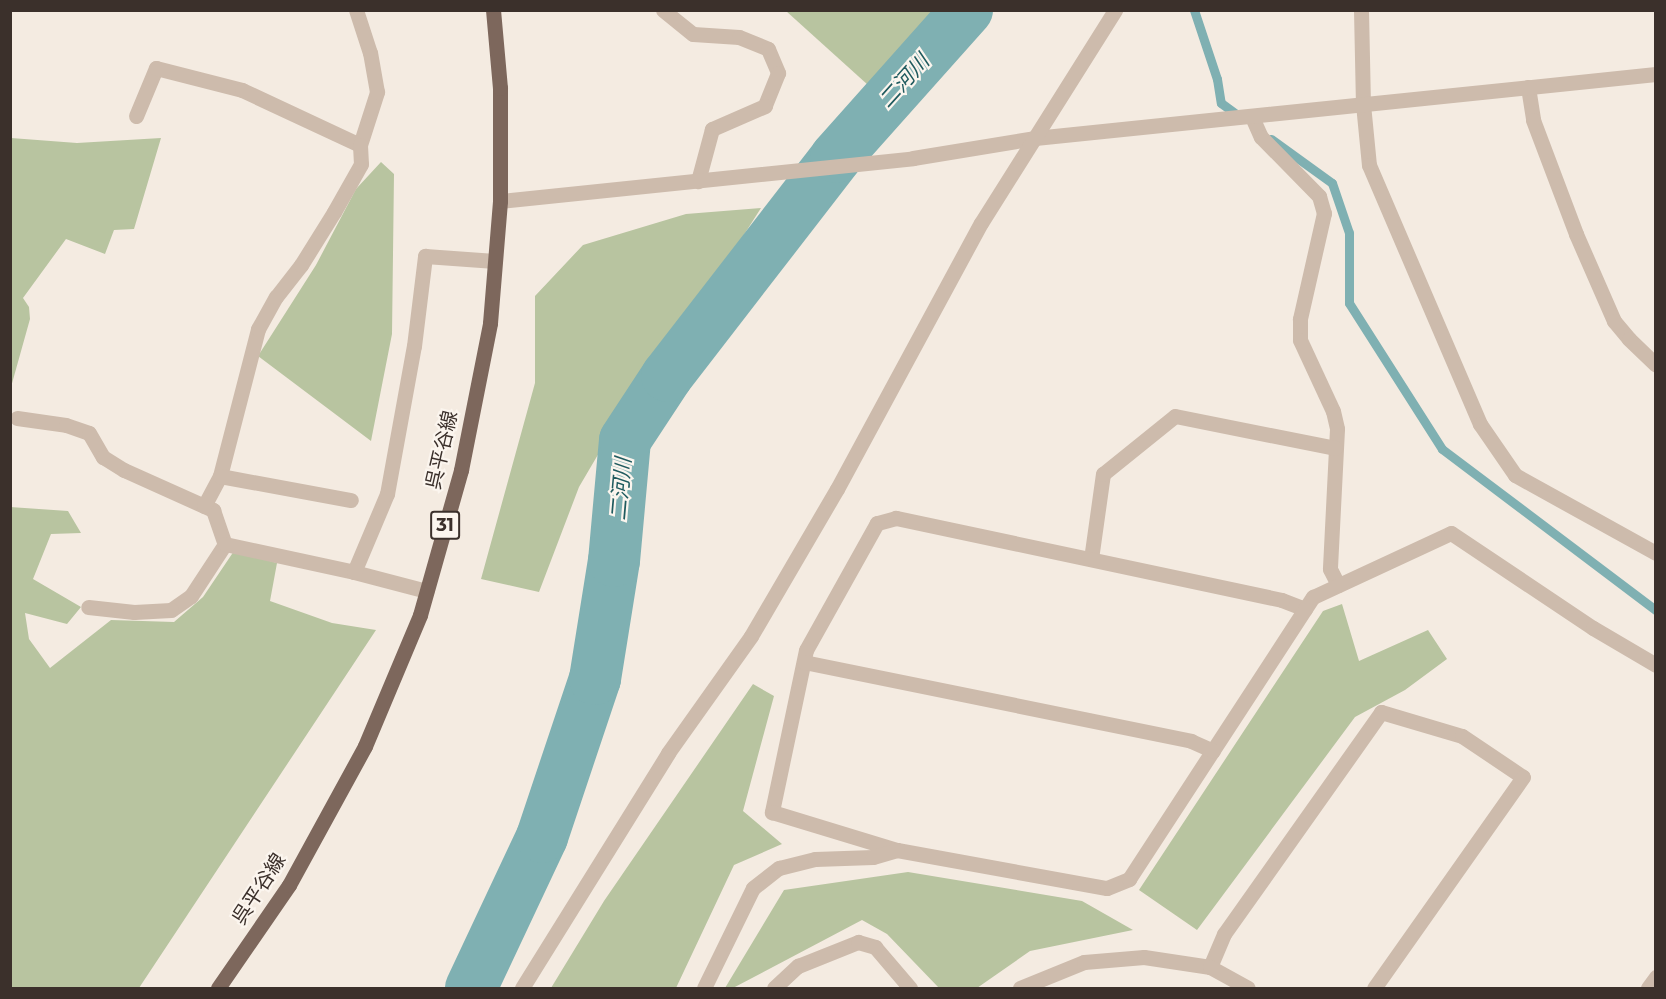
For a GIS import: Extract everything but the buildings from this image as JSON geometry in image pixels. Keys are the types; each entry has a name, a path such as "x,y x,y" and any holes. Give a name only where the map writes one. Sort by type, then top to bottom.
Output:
{"main road":[{"name":"呉平谷線","path":"218,988 289,885 365,746 420,615 427,591 461,470 490,323 500,201 500,88 493,10"}],"street":[{"path":"204,506 220,476 258,329 339,203 360,164 360,146 377,92 370,53 356,10"},
{"path":"663,10 693,34 739,37 768,49 778,73 765,106 712,129 698,181"},
{"path":"522,988 668,753 751,636 837,489 981,223 1115,10"},
{"path":"1361,10 1363,104 1369,165 1480,424 1515,475 1656,553"},
{"path":"136,116 156,68 242,90 360,146"},
{"path":"500,201 913,158 1035,138 1656,74"},
{"path":"1528,87 1533,120 1576,234 1614,321 1656,365"},
{"path":"1252,117 1261,137 1319,196 1324,213 1300,319 1300,340 1333,411 1337,429 1330,570 1338,585"},
{"path":"354,572 387,494 414,346 425,256 495,261"},
{"path":"1091,559 1103,474 1175,416 1335,448"},
{"path":"17,418 66,425 89,433 103,457 124,470 213,510 225,544"},
{"path":"220,476 351,500"},
{"path":"1305,609 1282,600 896,518 877,523 806,650 772,813 897,850 1107,888 1129,879 1313,597 1451,533 1593,628 1656,665"},
{"path":"225,544 354,572 427,591"},
{"path":"88,607 134,612 171,610 191,596 225,544"},
{"path":"804,662 1191,741 1213,751"},
{"path":"1210,968 1224,934 1381,712 1462,736 1523,777 1374,988"},
{"path":"704,988 753,888 779,868 815,859 873,857 897,850"},
{"path":"774,988 798,966 858,942 874,947 910,988"},
{"path":"1020,988 1084,962 1144,957 1210,968 1248,988"},
{"path":"1648,988 1656,977"}],"green space":[{"path":"786,11 944,11 868,85"},
{"path":"11,138 77,143 161,138 134,229 114,230 105,254 66,239 23,298 29,307 30,319 11,387"},
{"path":"381,162 394,174 392,334 371,441 258,356 316,265 356,189"},
{"path":"761,208 701,302 640,383 579,487 539,592 481,579 535,383 535,296 583,245 686,214"},
{"path":"10,507 68,511 81,533 51,534 33,579 81,607 67,624 25,613 29,639 50,668 111,620 174,622 203,597 234,551 277,563 270,601 332,623 376,630 139,988 11,988"},
{"path":"1342,604 1359,661 1428,630 1447,659 1405,690 1355,717 1197,930 1139,890 1323,611"},
{"path":"753,684 774,696 743,811 782,844 734,865 676,988 551,988 604,901"},
{"path":"908,872 1082,901 1133,930 1030,951 977,988 939,988 887,934 862,920 733,988 725,988 784,890"}],"waterway":[{"name":"二河川","path":"471,988 542,837 595,679 614,561 625,440 667,376 836,157 967,10"},
{"path":"1194,10 1217,79 1221,103 1240,117"},
{"path":"1271,139 1332,183 1349,233 1349,303 1442,449 1656,610"}]}
